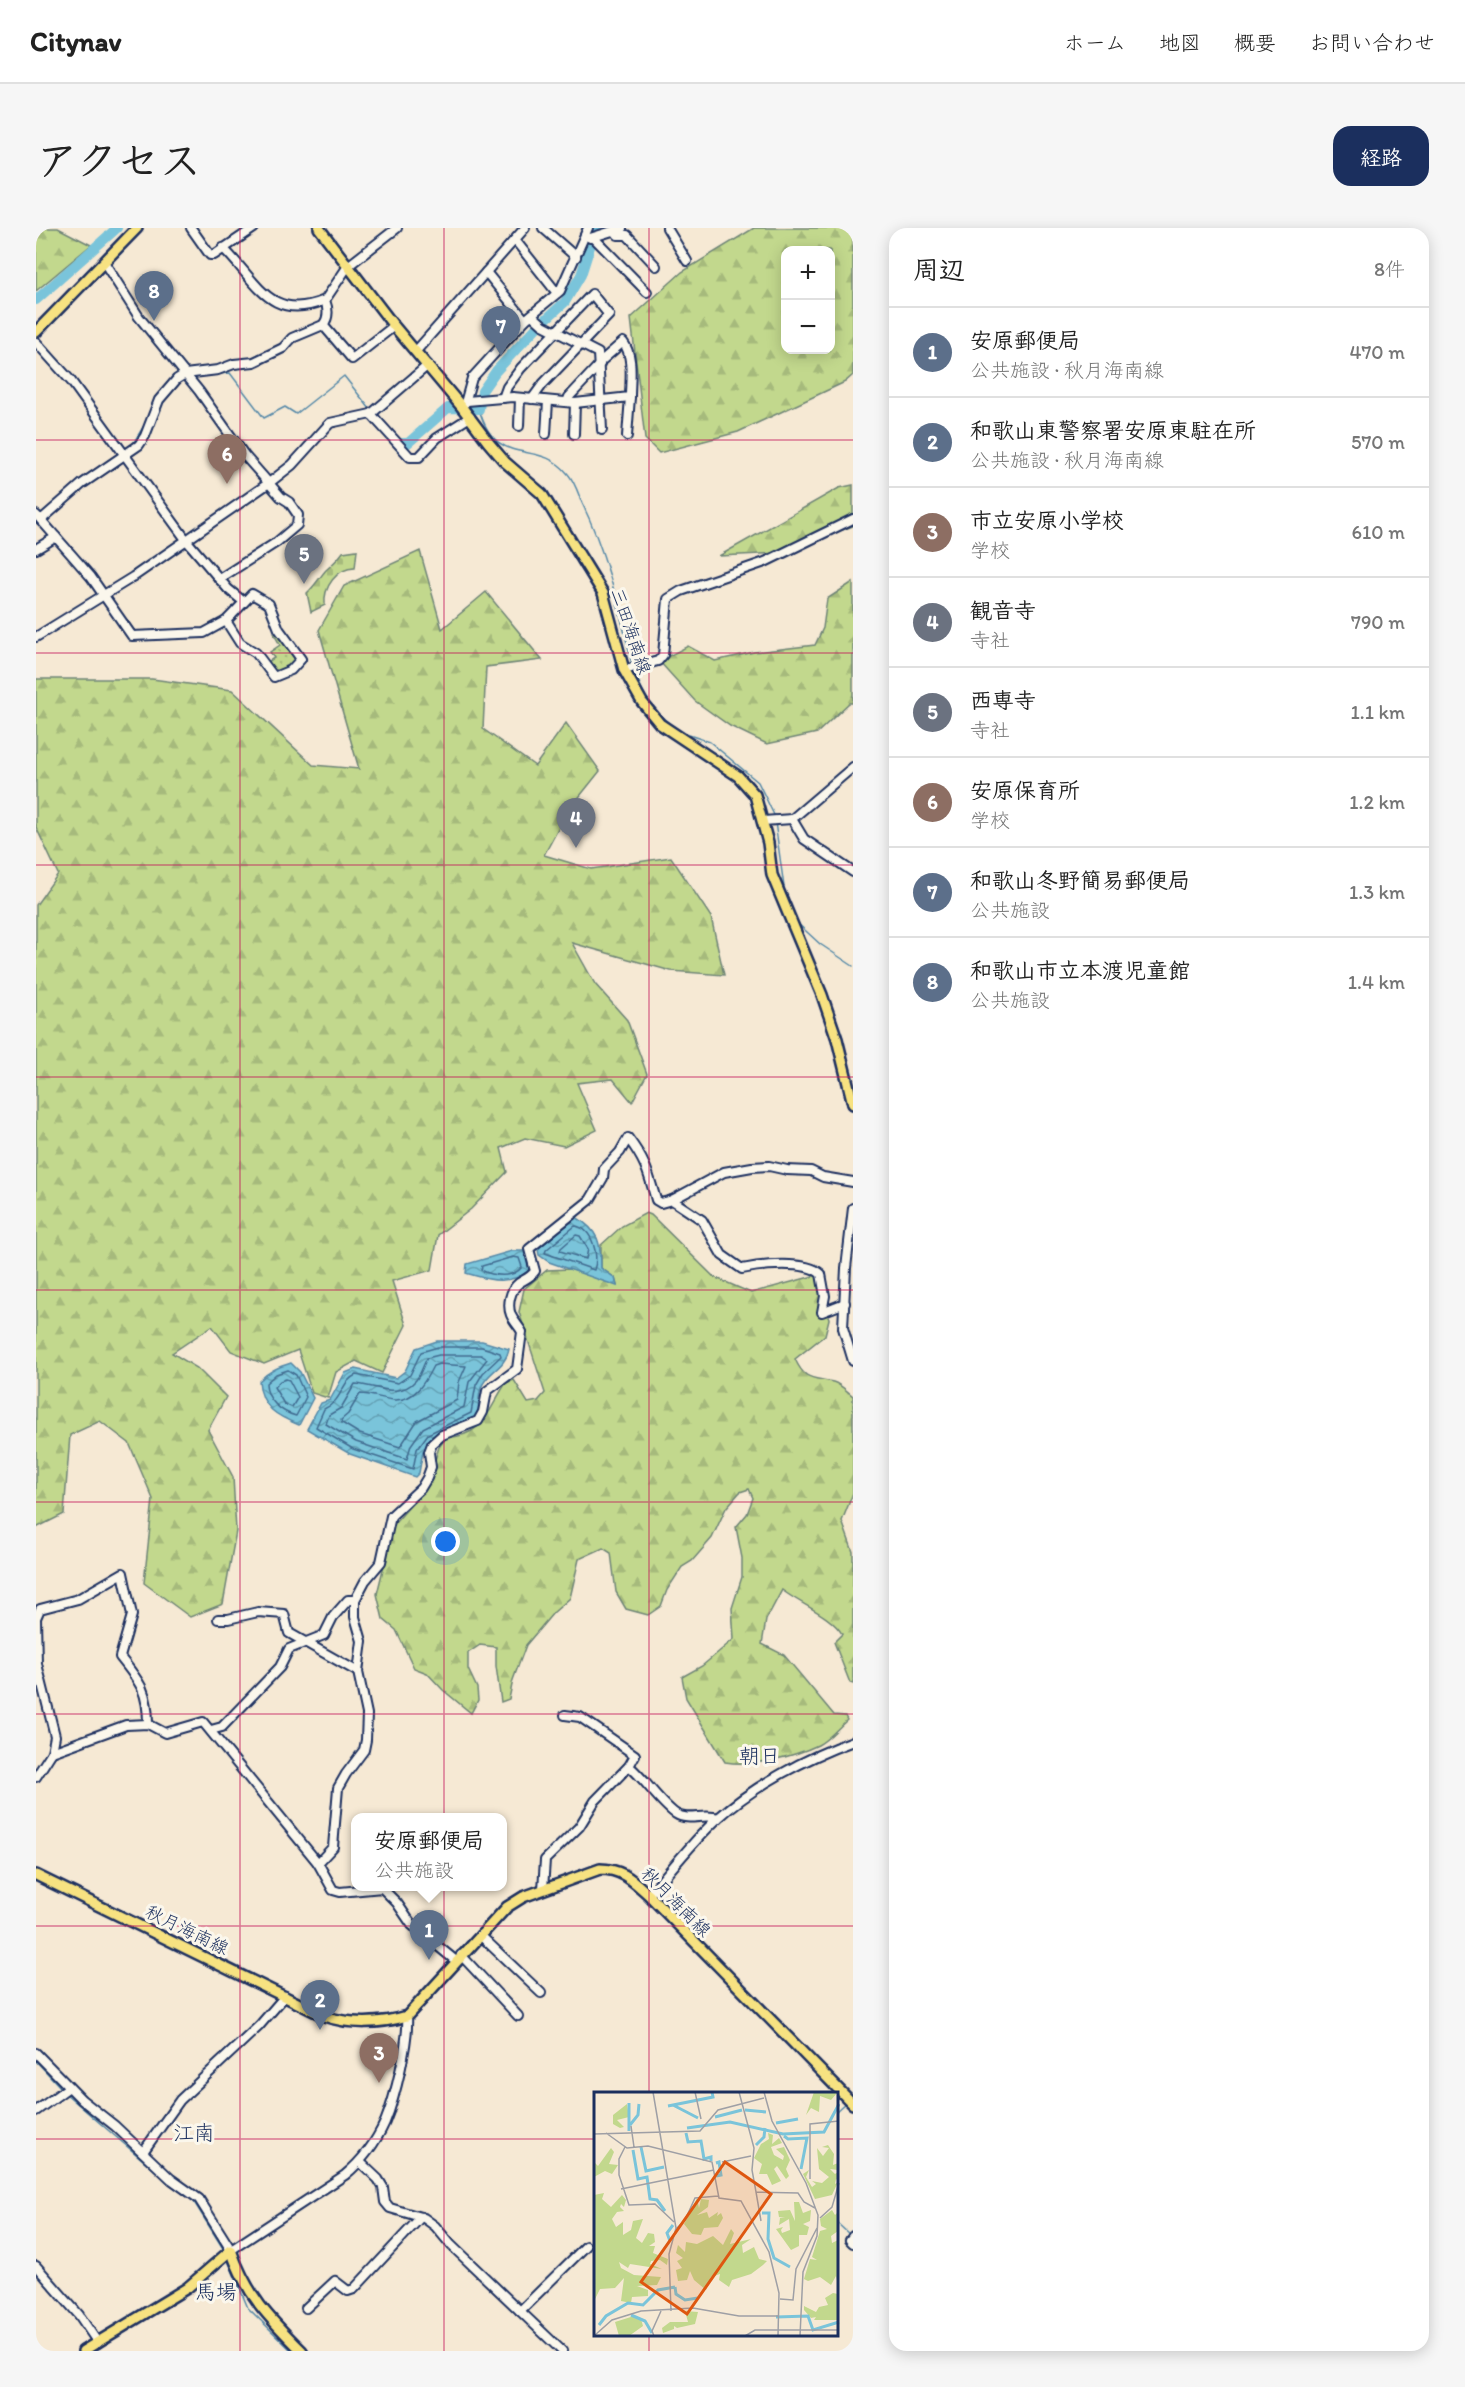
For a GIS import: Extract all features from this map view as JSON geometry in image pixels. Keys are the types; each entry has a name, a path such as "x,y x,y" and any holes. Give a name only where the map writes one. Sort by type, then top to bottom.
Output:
{"main road":[{"path":"36,332 137,228"},
{"name":"三田海南線","path":"319,228 394,326 466,409 505,462 542,494 603,593 624,670 642,702 660,724 738,776 755,795 764,822 772,875 822,994 837,1039 853,1104"},
{"name":"秋月海南線","path":"36,1875 324,2016 346,2022 398,2019 406,2016 458,1958 514,1902 600,1869 612,1869 622,1872 649,1895 853,2104"},
{"path":"83,2351 187,2288 231,2250 237,2269 255,2300 269,2319 302,2351"}],"street":[{"path":"191,228 210,255 214,255 254,228"},
{"path":"223,248 266,297 287,306 305,305 325,300 348,266 397,228"},
{"path":"416,351 525,228"},
{"path":"543,228 576,257"},
{"path":"588,228 590,238 647,292"},
{"path":"667,228 687,261"},
{"path":"466,409 472,378 529,317 557,293 576,257 590,238 618,229 618,235 627,235 656,266"},
{"path":"515,240 557,293"},
{"path":"104,262 139,317 199,391 245,456 280,497 289,502 298,515 297,525 277,542 219,579"},
{"path":"486,272 529,317 598,353 602,429"},
{"path":"503,398 507,387 521,368 592,294 609,315 543,384 532,399"},
{"path":"226,621 240,644 256,653 274,677 291,670 301,659 279,629 268,604 252,594 226,621 204,633 132,636 91,577 38,518 81,484 139,445 145,436 159,400 177,379 185,374 254,362 283,348 292,338 323,325 327,321 325,300"},
{"path":"323,325 352,359 394,326"},
{"path":"36,342 71,381 187,541 219,579 244,602"},
{"path":"574,434 569,397 623,342 628,347 631,367 627,436"},
{"path":"36,637 104,596 269,483 292,465 330,423 371,414 428,365"},
{"path":"371,414 410,457 419,456 478,400 520,398 571,403 630,397"},
{"path":"519,426 520,398"},
{"path":"546,434 548,401"},
{"path":"624,670 658,661 663,655 668,599 681,591 765,562 853,519"},
{"path":"36,549 56,537"},
{"path":"764,822 792,819 853,767"},
{"path":"792,819 804,840 853,872"},
{"path":"318,1863 333,1847 338,1788 364,1750 366,1740 367,1714 358,1672 362,1641 355,1617 355,1600 365,1581 381,1562 391,1516 421,1488 427,1478 431,1467 429,1452 432,1444 441,1435 478,1421 483,1412 487,1391 517,1369 522,1332 512,1318 509,1309 511,1294 517,1284 532,1276 534,1271 529,1249 590,1200 603,1178 604,1169 620,1152 628,1137 643,1158 650,1174 656,1200 661,1203 672,1200 724,1172 752,1167 769,1166 787,1170 811,1171 823,1177 853,1182"},
{"path":"672,1200 702,1220 722,1255 742,1269 759,1266 811,1266 821,1274 825,1296 822,1312 845,1303"},
{"path":"853,1208 846,1268 843,1328 853,1361"},
{"path":"36,1778 52,1752 55,1736 37,1664 36,1618 40,1609 78,1599 123,1573 132,1615 120,1657 140,1682 148,1702 148,1724"},
{"path":"211,1730 222,1727 280,1667 289,1649 324,1635 333,1617 348,1600 355,1600"},
{"path":"218,1619 258,1612 284,1614 289,1633 358,1672"},
{"path":"543,1889 545,1860 579,1827 595,1801 629,1766 635,1755 580,1717 565,1715"},
{"path":"52,1752 126,1725 148,1724 165,1733 203,1722 318,1863 333,1890 351,1891"},
{"path":"649,1895 718,1818 798,1764 814,1755 853,1741"},
{"path":"629,1766 677,1815 693,1818 711,1815 718,1818"},
{"path":"386,1891 412,1924 458,1958 518,2016"},
{"path":"480,1935 541,1992"},
{"path":"143,2152 180,2100 259,2026 285,1996"},
{"path":"36,2053 69,2087 171,2179 200,2199 231,2250 345,2175 360,2162 385,2122 401,2064 407,2027 406,2016"},
{"path":"36,2111 69,2087"},
{"path":"360,2162 378,2179 383,2187 385,2202 390,2208 421,2217 435,2226 451,2246 562,2351"},
{"path":"306,2308 335,2281 348,2291 354,2289 421,2217"},
{"path":"853,2236 850,2240 853,2243"},
{"path":"520,2311 586,2246"},
{"path":"36,2266 79,2315 98,2343"}],"green space":[{"path":"36,228 58,228 91,245 36,291"},
{"path":"754,228 853,228 853,375 845,382 738,432 659,453 645,439 631,318 682,272"},
{"path":"853,485 853,526 782,553 719,556 839,488"},
{"path":"357,550 355,568 342,571 332,580 326,592 325,605 311,612 307,593 343,552"},
{"path":"420,551 442,629 486,592 542,660 486,667 483,729 535,766 566,723 600,771 568,811 544,855 591,869 671,857 711,917 724,975 671,971 572,943 595,984 627,1020 647,1074 632,1102 613,1079 577,1083 597,1130 564,1146 525,1138 501,1148 507,1172 471,1209 438,1235 432,1270 392,1281 406,1325 382,1373 356,1361 336,1372 328,1398 312,1393 298,1350 264,1364 231,1351 212,1326 172,1353 197,1368 226,1397 208,1430 233,1477 236,1531 223,1604 190,1617 144,1583 153,1499 129,1443 100,1421 70,1435 64,1514 36,1528 36,905 58,874 36,827 36,679 152,679 232,690 313,765 359,769 319,630 344,586"},
{"path":"853,582 853,703 849,703 817,733 767,744 730,726 695,701 659,661 688,646 715,661 754,652 815,645 823,628 827,599"},
{"path":"278,632 297,660 292,666 275,674 266,663 274,658 270,652 280,645 274,634"},
{"path":"646,1213 651,1215 714,1277 751,1293 821,1274 829,1319 825,1335 795,1359 806,1375 836,1383 853,1396 853,1493 842,1521 853,1552 853,1684 850,1683 834,1642 842,1634 823,1616 782,1590 766,1620 762,1644 784,1655 834,1715 845,1716 847,1720 822,1743 785,1757 760,1762 725,1762 686,1698 682,1677 702,1666 734,1639 732,1608 742,1577 742,1558 736,1527 747,1514 753,1498 749,1489 740,1492 726,1508 712,1538 692,1561 682,1567 667,1590 661,1606 648,1615 626,1609 616,1592 611,1553 603,1548 579,1559 570,1598 553,1613 526,1645 513,1680 509,1699 501,1702 496,1647 480,1645 468,1653 468,1669 477,1688 478,1700 471,1713 443,1690 427,1673 414,1668 396,1630 383,1619 377,1594 394,1524 426,1488 439,1447 446,1438 459,1436 478,1427 506,1383 514,1380 528,1403 538,1401 545,1393 519,1312 524,1289 547,1270 570,1269 617,1285 615,1278 601,1268 601,1245 622,1226"}],"water":[{"path":"576,1217 590,1227 597,1238 601,1268 615,1278 617,1286 549,1262 539,1255 538,1249"},
{"path":"512,1251 524,1251 529,1271 521,1276 498,1280 466,1273 467,1264"},
{"path":"437,1341 482,1341 509,1349 504,1361 487,1378 481,1388 477,1417 432,1438 423,1451 419,1473 415,1477 350,1454 307,1429 321,1403 330,1400 345,1373 355,1369 396,1378 405,1371 416,1348"},
{"path":"291,1363 300,1372 313,1398 299,1425 272,1410 260,1390 259,1381 274,1370"}],"waterway":[{"path":"36,300 117,228"},
{"path":"403,443 408,443 448,408 479,409 482,391 496,371 536,328 565,302 581,275 596,228"},
{"path":"216,374 230,373 264,418 285,407 296,414 344,376 370,409"},
{"path":"479,409 487,428 496,440 507,447 544,457 556,463 573,480 599,542 632,664"},
{"path":"376,414 401,441"},
{"path":"132,445 147,421"},
{"path":"41,514 52,506"},
{"path":"634,671 648,703"},
{"path":"655,711 676,729"},
{"path":"680,732 710,742 758,782 775,817"},
{"path":"775,822 785,894"},
{"path":"795,921 820,944 853,966"},
{"path":"36,2061 62,2089"},
{"path":"65,2093 166,2180"},
{"path":"838,2109 845,2103"},
{"path":"172,2184 194,2202 224,2250"},
{"path":"838,2224 850,2235"},
{"path":"227,2258 248,2308 292,2351"}],"place":[{"name":"和歌山市立本渡児童館","path":"154,321"},
{"name":"和歌山冬野簡易郵便局","path":"501,356"},
{"name":"安原保育所","path":"227,484"},
{"name":"西専寺","path":"304,584"},
{"name":"観音寺","path":"576,848"},
{"name":"安原郵便局","path":"429,1960"},
{"name":"和歌山東警察署安原東駐在所","path":"320,2030"},
{"name":"市立安原小学校","path":"379,2083"}],"district":[{"name":"朝日","path":"760,1756"},
{"name":"江南","path":"194,2133"},
{"name":"馬場","path":"216,2292"}]}
